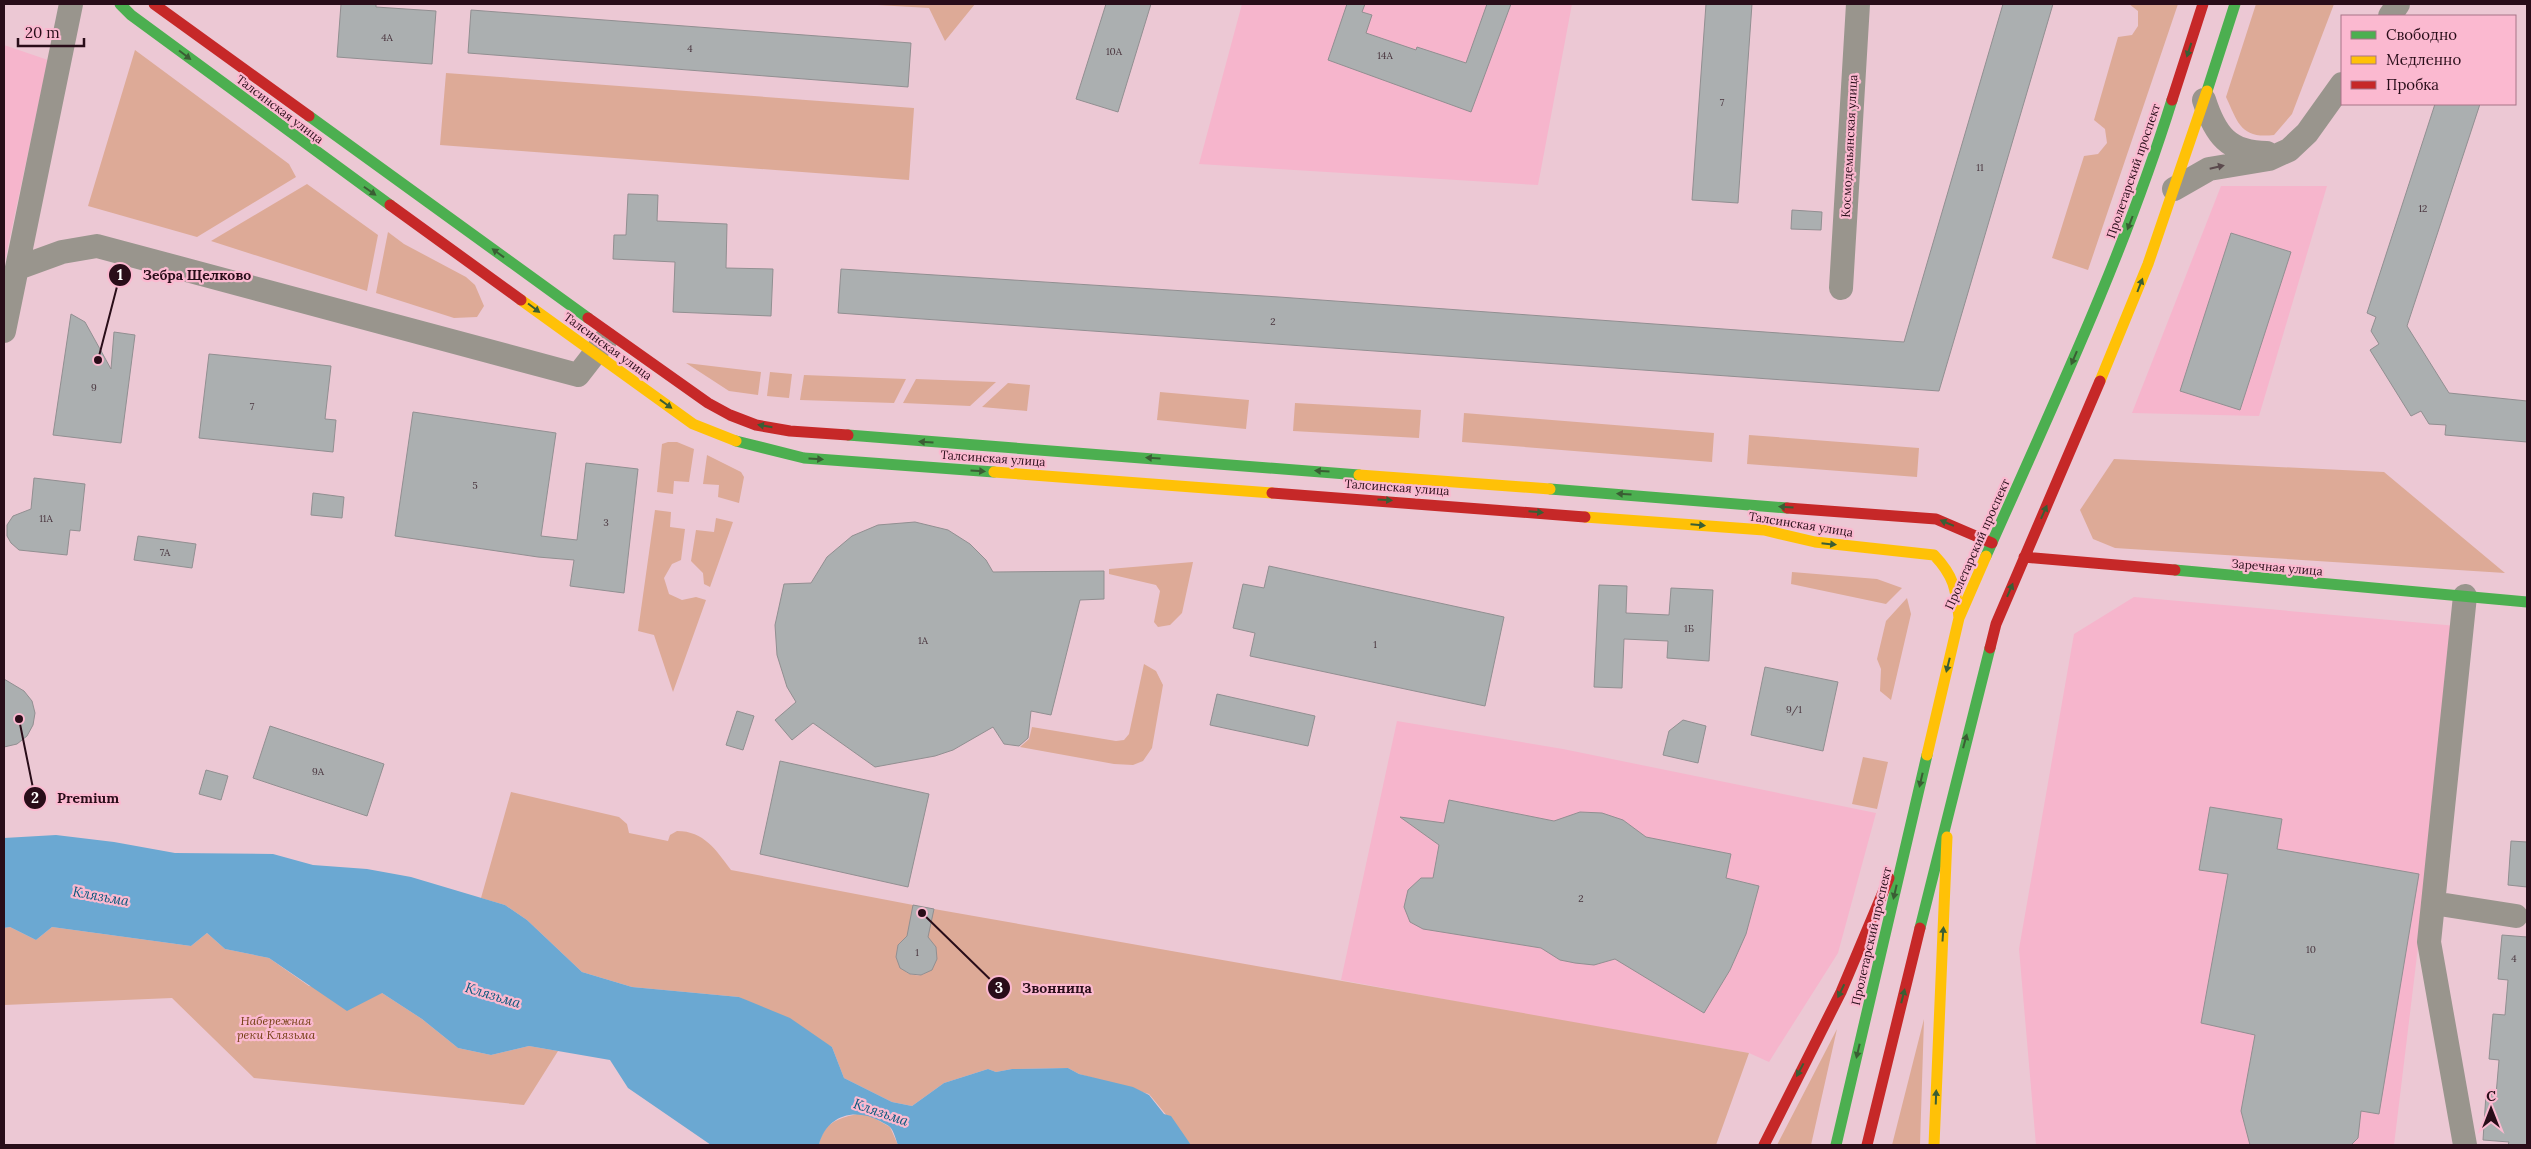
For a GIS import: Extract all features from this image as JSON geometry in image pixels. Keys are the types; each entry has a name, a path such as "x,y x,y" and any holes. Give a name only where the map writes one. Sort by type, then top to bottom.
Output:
{"main road":[{"name":"Талсинская улица","path":"120,4 131,15 326,160 495,279 692,424 721,438 749,448 804,458 1764,530 1815,542 1934,556 1949,571 1957,597 1959,618"},
{"name":"Талсинская улица","path":"154,4 610,334 715,407 756,425 790,431 1936,519 1996,544"},
{"name":"Пролетарский проспект","path":"1836,1145 1959,618 1996,544 2111,274 2148,177 2203,4"},
{"path":"1867,1145 1946,815 1996,624 2020,555 2122,330 2174,190 2235,4"},
{"name":"Заречная улица","path":"2020,555 2527,602"},
{"path":"1764,1145 1861,949 1914,811"},
{"path":"1934,1145 1940,978 1947,876 1946,815"}],"street":[{"path":"4,331 8,293 18,268 71,4"},
{"name":"Космодемьянская улица","path":"1841,288 1858,4"},
{"path":"2391,15 2398,4"},
{"path":"2174,190 2210,168 2269,159 2297,144 2341,85"},
{"path":"2204,100 2216,129 2233,146 2243,150 2270,153 2297,144"},
{"path":"18,268 62,252 97,246 578,375 610,334"},
{"path":"2465,596 2429,942 2465,1145"},
{"path":"2432,903 2516,916"}],"shaded area":[{"path":"1242,4 1572,4 1538,185 1199,164"},
{"path":"4,45 48,60 4,265"},
{"path":"2221,186 2327,186 2259,416 2132,413"},
{"path":"2134,597 2457,626 2394,1145 2036,1145 2019,949 2074,634"},
{"path":"1397,721 1563,749 1876,813 1838,953 1769,1062 1749,1053 1341,980"}],"green space":[{"path":"860,4 975,4 945,41 929,8"},
{"path":"2129,4 2178,4 2088,270 2052,258 2084,156 2098,154 2107,143 2105,129 2094,120 2118,37 2132,35 2138,26 2138,11"},
{"path":"2256,4 2334,4 2292,114 2274,135 2263,136 2247,132 2238,122 2226,97"},
{"path":"135,50 289,164 296,177 197,237 88,206"},
{"path":"446,73 914,108 909,180 440,145"},
{"path":"307,184 378,235 367,291 211,241"},
{"path":"388,232 404,244 466,277 475,285 484,306 477,317 454,318 376,293"},
{"path":"686,363 761,372 758,395 729,391"},
{"path":"770,372 792,374 789,398 767,396"},
{"path":"804,375 906,379 894,403 800,400"},
{"path":"916,379 996,382 970,406 903,403"},
{"path":"1008,383 1030,385 1027,411 982,407"},
{"path":"1160,392 1249,400 1246,429 1157,420"},
{"path":"1295,403 1421,410 1419,438 1293,431"},
{"path":"1464,413 1714,433 1712,462 1462,442"},
{"path":"1749,435 1919,448 1917,477 1747,464"},
{"path":"677,442 694,449 689,482 674,481 673,494 657,492 662,444"},
{"path":"707,455 741,472 744,477 739,503 718,497 719,485 703,484"},
{"path":"2114,459 2384,472 2505,573 2115,548 2093,539 2080,510"},
{"path":"655,510 671,512 670,527 685,529 681,560 672,564 664,578 669,594 682,600 696,597 706,600 673,692 654,635 638,631"},
{"path":"716,518 733,522 710,587 704,584 703,573 691,561 696,530 714,532"},
{"path":"1193,562 1182,613 1170,625 1158,627 1154,622 1160,591 1156,585 1109,574 1109,569"},
{"path":"1792,572 1877,579 1902,588 1886,604 1791,584"},
{"path":"1907,598 1911,614 1891,700 1880,691 1881,669 1877,659 1886,621"},
{"path":"1144,664 1156,671 1163,685 1152,748 1143,761 1133,765 1114,764 1020,747 1029,739 1032,727 1116,741 1124,740 1129,734"},
{"path":"1863,757 1888,762 1877,809 1852,804"},
{"path":"511,792 619,817 627,824 629,833 668,841 670,835 677,831 695,834 709,843 731,870 934,909 1749,1053 1716,1145 1191,1145 1149,1094 1079,1074 1068,1068 1012,1069 996,1072 988,1069 944,1083 912,1106 892,1102 844,1078 832,1047 739,997 632,987 582,972 527,920 505,905 481,898","holes":["898,945 936,947 935,960 931,969 924,974 908,973 902,967 898,958"]},
{"name":"Набережная реки Клязьма","path":"10,927 36,940 52,927 191,946 207,933 225,949 269,958 309,986 382,993 422,1019 458,1048 491,1055 529,1046 558,1051 524,1105 254,1078 172,998 4,1005 4,928"},
{"path":"1924,1019 1920,1145 1892,1145"},
{"path":"1837,1029 1811,1145 1777,1145"},
{"path":"857,1114 867,1114 890,1127 898,1145 819,1145 824,1132 832,1123"}],"water":[{"name":"Клязьма","path":"56,835 114,842 175,853 273,854 313,865 367,869 411,877 505,905 527,920 582,972 632,987 739,997 790,1018 832,1047 844,1078 892,1102 912,1106 944,1083 988,1069 996,1072 1012,1069 1068,1068 1079,1074 1133,1087 1149,1095 1164,1114 1171,1116 1191,1145 898,1145 889,1126 870,1117 851,1115 842,1117 828,1127 819,1145 711,1145 628,1088 610,1060 529,1046 491,1055 458,1048 422,1019 382,993 347,1011 269,958 225,949 207,933 191,946 52,927 36,940 10,927 4,928 4,838"}],"building":[{"path":"341,4 376,4 376,7 436,11 432,64 337,57"},
{"path":"1106,4 1151,4 1118,112 1076,99"},
{"path":"1347,4 1365,4 1362,12 1372,15 1366,33 1416,50 1417,47 1466,63 1487,4 1511,4 1471,112 1328,60"},
{"path":"1706,4 1752,4 1738,203 1692,200"},
{"path":"2003,4 2053,4 1939,391 838,313 841,269 1279,297 1904,342"},
{"path":"471,10 911,43 908,87 468,53"},
{"path":"2435,105 2480,105 2407,326 2449,393 2527,401 2527,442 2445,435 2446,425 2429,424 2421,411 2411,416 2370,350 2379,344 2371,331 2376,317 2367,313"},
{"path":"628,194 658,195 657,221 727,224 726,268 773,269 771,316 673,312 675,262 613,259 614,235 626,235"},
{"path":"1792,210 1822,212 1821,230 1791,229"},
{"path":"2231,233 2291,252 2240,410 2180,391"},
{"path":"71,314 85,322 111,369 114,332 135,335 121,443 53,435"},
{"path":"209,354 331,366 325,419 336,420 333,452 199,438"},
{"path":"413,412 556,433 541,536 577,540 586,463 638,469 624,593 570,586 574,560 538,557 395,536"},
{"path":"34,478 85,484 80,531 70,530 67,555 19,550 11,543 7,536 7,525 13,516 31,509"},
{"path":"313,493 344,497 342,518 311,515"},
{"path":"915,522 948,530 970,544 986,560 993,572 1104,571 1104,599 1080,600 1051,715 1031,711 1028,738 1019,746 1004,744 993,727 953,750 935,756 875,767 813,723 792,740 775,720 796,702 787,687 777,655 775,625 784,584 811,583 827,557 852,536 878,525"},
{"path":"138,536 196,544 192,568 134,560"},
{"path":"1269,566 1504,617 1485,706 1250,656 1255,633 1233,628 1243,584 1264,588"},
{"path":"1599,585 1627,586 1626,613 1669,615 1671,588 1713,590 1709,661 1667,658 1668,641 1624,639 1622,688 1594,687"},
{"path":"1765,667 1838,682 1823,751 1751,735"},
{"path":"4,679 24,691 32,701 35,713 33,725 27,736 17,744 4,747"},
{"path":"1217,694 1315,716 1308,746 1210,725"},
{"path":"737,711 754,716 743,750 726,745"},
{"path":"1683,720 1706,726 1698,763 1663,755 1669,731"},
{"path":"270,726 384,764 367,816 253,778"},
{"path":"780,761 929,794 908,887 760,854"},
{"path":"206,770 228,776 221,800 199,794"},
{"path":"1449,800 1554,821 1580,812 1602,813 1623,820 1646,837 1731,854 1726,878 1759,886 1746,934 1730,970 1704,1013 1615,959 1594,965 1575,963 1560,960 1541,948 1423,929 1410,922 1404,907 1408,890 1421,878 1433,878 1439,845 1400,817 1444,823"},
{"path":"2210,807 2282,819 2277,849 2419,874 2379,1114 2361,1111 2358,1138 2351,1145 2250,1145 2241,1111 2255,1035 2201,1023 2228,874 2199,870"},
{"path":"2511,841 2527,842 2527,887 2508,885"},
{"path":"913,905 934,909 928,937 936,947 937,959 932,970 921,975 910,974 900,968 896,957 898,945 907,936"},
{"path":"2502,935 2527,937 2527,1145 2508,1145 2509,1142 2483,1140 2486,1094 2496,1095 2499,1060 2489,1059 2493,1014 2505,1015 2508,980 2498,979"}],"traffic: fast":[{"path":"120,4 131,15 390,205"},
{"path":"2207,91 2235,4"},
{"path":"1986,556 2086,330 2132,216 2172,100"},
{"path":"309,116 588,318"},
{"path":"848,435 1359,475"},
{"path":"736,441 804,458 994,472"},
{"path":"1550,489 1787,508"},
{"path":"2175,570 2527,602"},
{"path":"1920,928 1990,648"},
{"path":"1836,1145 1927,755"}],"traffic: slow":[{"path":"2100,381 2148,264 2207,91"},
{"path":"521,300 693,424 736,441"},
{"path":"994,472 1272,493"},
{"path":"1359,475 1550,489"},
{"path":"1585,517 1764,530 1815,542 1934,555 1946,570 1953,584 1959,618"},
{"path":"1927,755 1959,618 1986,556"},
{"path":"1934,1145 1947,837"}],"traffic: jam":[{"path":"154,4 309,116"},
{"path":"2172,100 2203,4"},
{"path":"390,205 521,300"},
{"path":"588,318 708,403 730,415 756,425 790,431 848,435"},
{"path":"1990,648 1996,624 2100,381"},
{"path":"1272,493 1585,517"},
{"path":"1787,508 1936,519 1992,543"},
{"path":"2024,557 2175,570"},
{"path":"1764,1145 1841,992 1889,878"},
{"path":"1867,1145 1920,928"}],"place":[{"name":"Зебра Щелково","path":"98,360"},
{"name":"Premium","path":"19,719"},
{"name":"Звонница","path":"922,913"}]}
